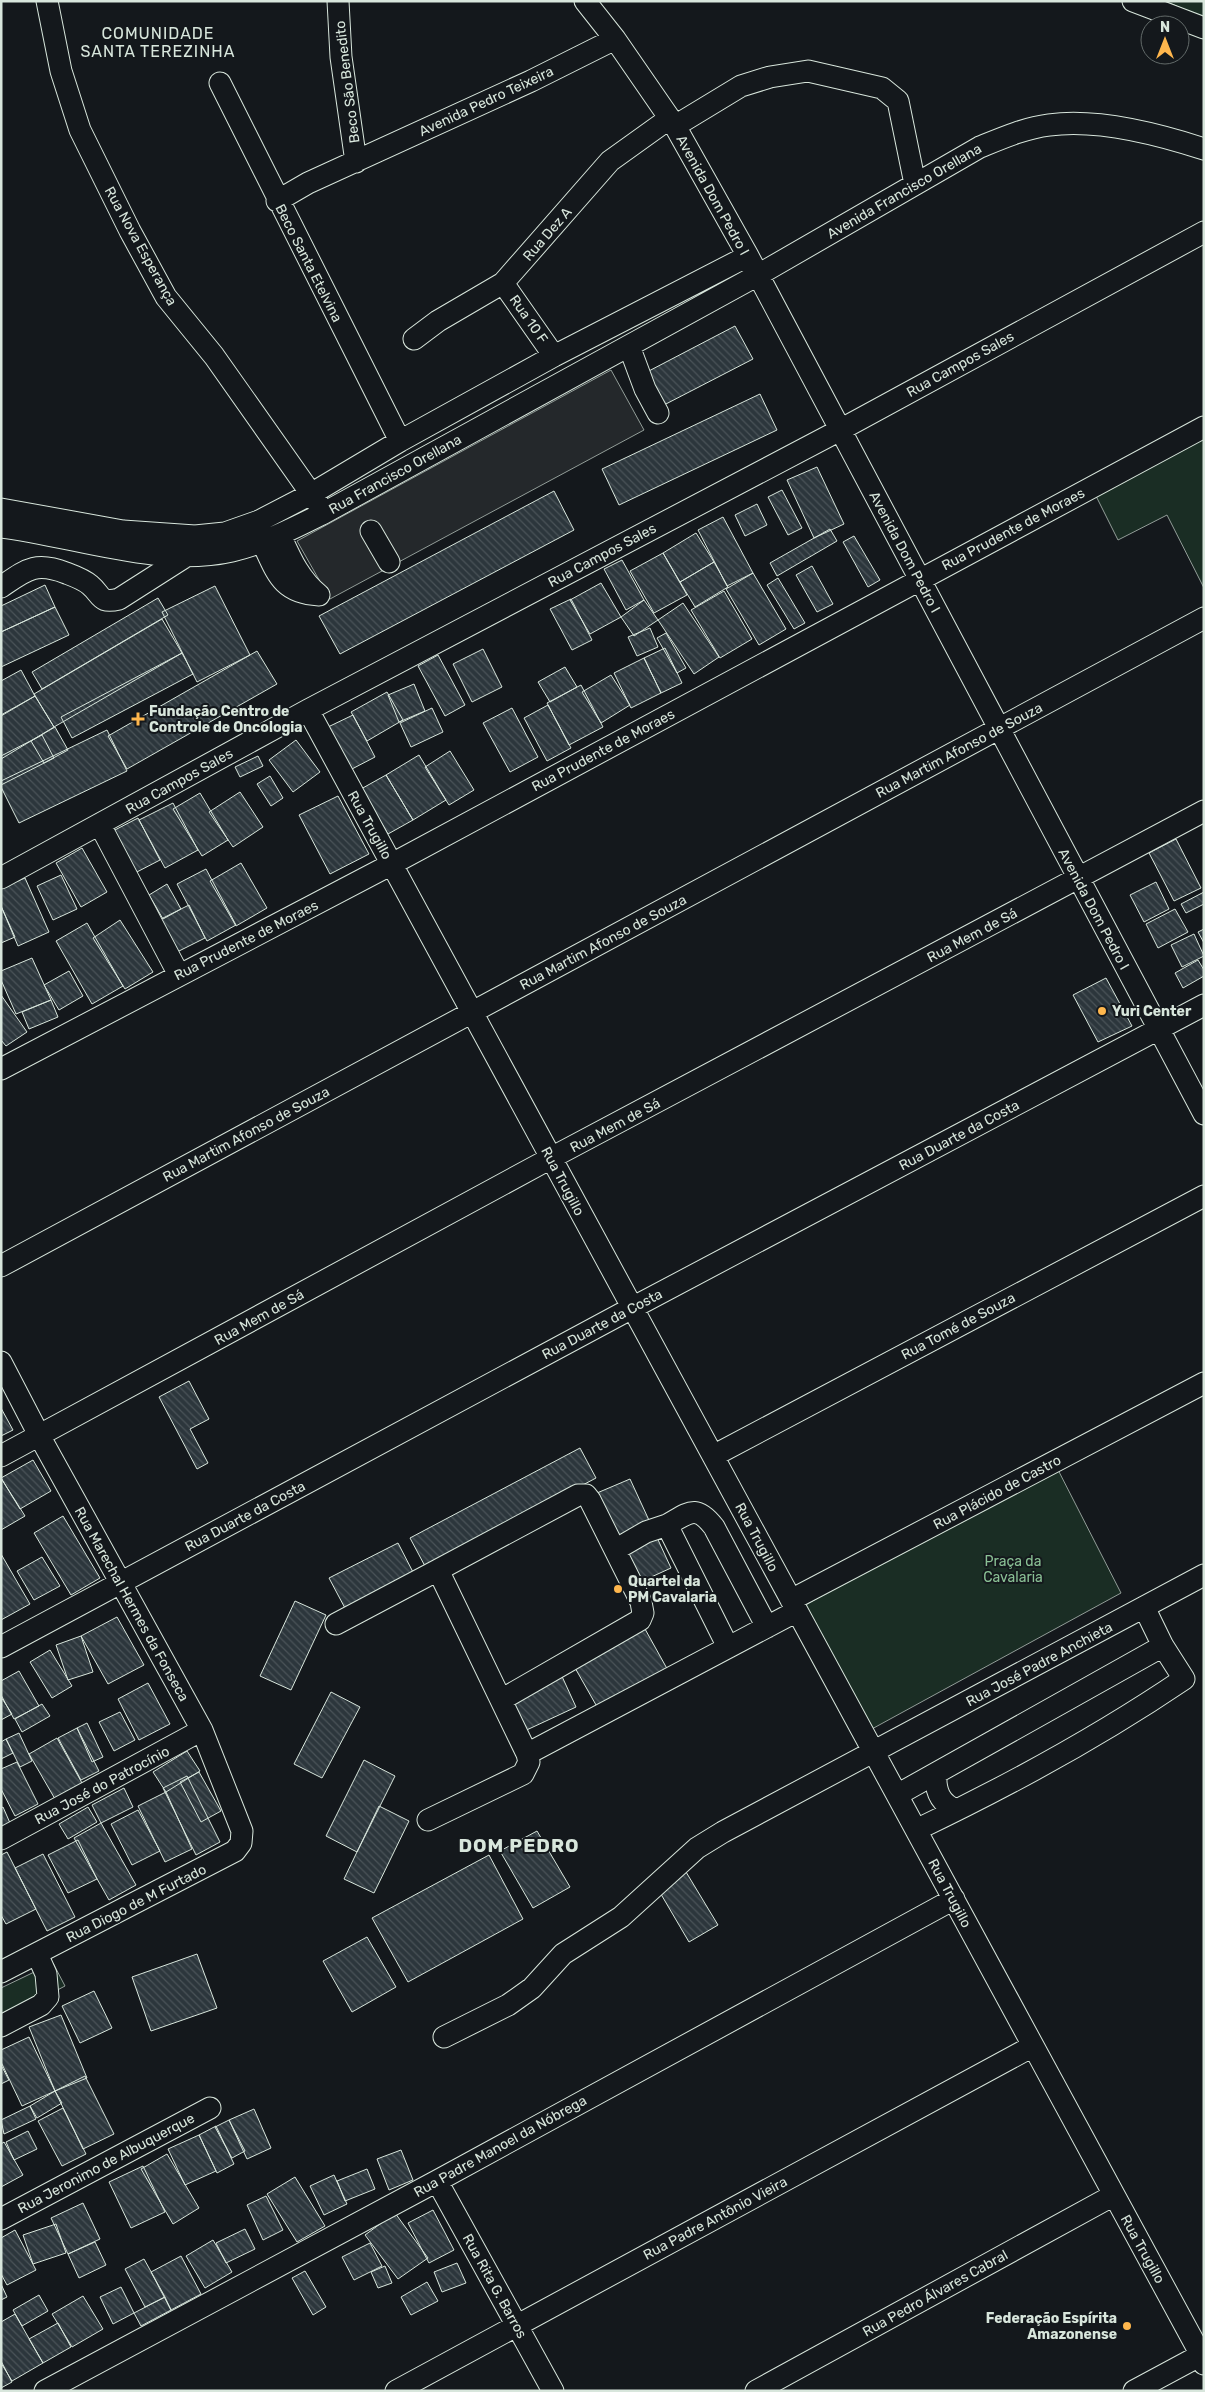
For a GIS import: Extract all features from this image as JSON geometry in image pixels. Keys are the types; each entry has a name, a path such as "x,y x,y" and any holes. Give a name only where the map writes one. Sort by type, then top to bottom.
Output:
{"street":[{"name":"Rua Nova Esperança","path":"47,1 61,71 80,130 130,231 166,297 214,356 324,513"},
{"name":"Beco São Benedito","path":"338,1 341,57 356,162"},
{"name":"Avenida Dom Pedro I","path":"585,1 615,39 672,122 748,256 1204,1114"},
{"path":"1132,1 1204,28"},
{"name":"Avenida Pedro Teixeira","path":"277,201 308,183 531,81 615,39"},
{"name":"Rua Dez A","path":"414,339 438,321 503,283 610,161 672,122 741,86 770,77 808,70 882,88 890,92 898,102 915,184"},
{"name":"Beco Santa Etelvina","path":"220,83 277,201 400,441"},
{"name":"Avenida Francisco Orellana","path":"758,275 980,147 1018,132 1049,125 1113,127 1149,133 1204,148"},
{"name":"Rua Campos Sales","path":"1,878 308,710 840,430 1204,232"},
{"name":"Rua Francisco Orellana","path":"1,527 41,532 130,551 166,555 189,555 228,542 259,521 311,494 400,441 554,356 748,256"},
{"name":"Rua Francisco Orellana","path":"1,509 123,531 195,536 228,542 271,539 324,513 758,275"},
{"name":"Rua 10 F","path":"503,283 554,356"},
{"path":"629,346 645,389 658,412"},
{"name":"Rua Prudente de Moraes","path":"1,1069 392,864 1204,427"},
{"path":"371,531 389,562"},
{"path":"1,587 25,570 43,566 53,568 86,582 100,598 111,601 118,599 189,555"},
{"name":"Rua Martim Afonso de Souza","path":"1,1266 1204,618"},
{"name":"Rua Trugillo","path":"308,710 1202,2360"},
{"name":"Rua Mem de Sá","path":"1,1456 551,1158 1204,811"},
{"path":"100,824 179,974"},
{"name":"Rua Duarte da Costa","path":"1,1647 632,1308 1204,1005"},
{"name":"Rua Tomé de Souza","path":"713,1456 1204,1196"},
{"name":"Rua Marechal Hermes da Fonseca","path":"1,1362 202,1730 240,1821 242,1831 241,1843 235,1851"},
{"name":"Rua Plácido de Castro","path":"527,1754 767,1627 794,1606 1204,1383"},
{"path":"336,1624 578,1495 586,1495 641,1602 642,1613 640,1620 501,1700"},
{"path":"615,1550 646,1532 667,1525 684,1515 694,1512 703,1514 714,1527 767,1627"},
{"path":"667,1525 728,1647"},
{"path":"428,1820 523,1774 528,1762 527,1754 438,1570"},
{"name":"Rua José Padre Anchieta","path":"444,2037 508,2006 532,1988 563,1954 621,1917 697,1848 722,1832 874,1753 1204,1575"},
{"path":"916,1830 977,1800 1120,1720 1184,1680 1163,1646 1144,1607"},
{"path":"897,1795 1163,1646"},
{"name":"Rua José do Patrocínio","path":"1,1839 202,1730"},
{"path":"936,1774 938,1792 942,1801 956,1810"},
{"name":"Rua Diogo de M Furtado","path":"1,1972 235,1851"},
{"name":"Rua Padre Manoel da Nóbrega","path":"45,2391 437,2181 954,1900"},
{"path":"1,2026 41,2005 48,1997 46,1974 37,1954"},
{"name":"Rua Padre Antônio Vieira","path":"396,2391 1033,2046"},
{"name":"Rua Jeronimo de Albuquerque","path":"1,2219 210,2108"},
{"name":"Rua Rita G. Barros","path":"437,2181 553,2391"},
{"name":"Rua Pedro Álvares Cabral","path":"756,2391 1114,2195"},
{"path":"1134,2391 1202,2360"}],"green space":[{"path":"1165,1 1204,1 1204,18"},
{"path":"1204,433 1204,588 1167,515 1118,540 1094,492"},
{"name":"Praça da Cavalaria","path":"1054,1462 1121,1593 870,1730 802,1607"},
{"path":"53,1963 65,1986 1,2020 1,1988"}],"shaded area":[{"path":"611,370 644,430 330,599 297,541"}],"building":[{"path":"735,326 753,359 662,406 645,373"},
{"path":"760,394 777,430 619,505 602,469"},
{"path":"817,467 844,524 814,538 787,480"},
{"path":"782,490 802,528 788,535 768,497"},
{"path":"554,491 574,530 340,654 319,616"},
{"path":"757,504 767,525 745,536 735,515"},
{"path":"723,517 753,573 727,586 698,530"},
{"path":"830,529 837,541 777,576 770,563"},
{"path":"696,533 714,562 680,582 663,553"},
{"path":"854,536 880,580 868,587 843,542"},
{"path":"663,553 687,595 654,613 630,571"},
{"path":"622,560 644,600 626,610 604,569"},
{"path":"714,562 728,587 695,607 680,582"},
{"path":"812,566 833,604 817,612 796,575"},
{"path":"753,573 786,629 759,645 726,589"},
{"path":"778,578 805,623 794,629 767,585"},
{"path":"601,583 621,617 590,634 570,600"},
{"path":"45,585 55,607 1,632 1,606"},
{"path":"215,586 250,655 197,682 162,612"},
{"path":"724,591 752,639 720,658 691,610"},
{"path":"158,598 168,615 42,689 32,672"},
{"path":"571,599 592,640 572,650 550,609"},
{"path":"644,600 658,620 634,636 621,617"},
{"path":"683,603 719,657 694,674 658,620"},
{"path":"55,607 69,635 1,667 1,632"},
{"path":"162,619 182,653 54,727 34,694"},
{"path":"650,628 658,647 637,656 628,637"},
{"path":"666,633 686,668 677,673 657,638"},
{"path":"665,648 682,683 661,693 644,658"},
{"path":"483,649 502,687 472,702 453,664"},
{"path":"257,651 277,684 127,769 108,736"},
{"path":"182,653 193,674 72,738 61,717"},
{"path":"438,655 465,705 445,716 418,666"},
{"path":"644,658 661,693 631,708 614,673"},
{"path":"565,667 577,687 550,702 538,682"},
{"path":"21,670 35,696 1,715 1,681"},
{"path":"611,675 630,705 601,723 582,692"},
{"path":"414,684 425,711 399,722 388,695"},
{"path":"581,685 603,727 569,745 547,703"},
{"path":"387,692 403,720 367,741 351,712"},
{"path":"35,696 54,727 1,759 1,716"},
{"path":"548,705 571,748 547,761 524,718"},
{"path":"432,708 443,732 411,747 400,723"},
{"path":"512,708 538,757 510,772 483,723"},
{"path":"353,715 375,757 350,770 328,727"},
{"path":"55,727 68,750 44,763 31,741"},
{"path":"107,730 127,771 19,823 1,787 1,781"},
{"path":"42,735 54,758 1,785 1,756"},
{"path":"296,740 320,772 293,792 269,760"},
{"path":"450,751 474,790 449,805 425,767"},
{"path":"419,755 446,800 413,820 386,775"},
{"path":"258,756 263,766 240,777 235,767"},
{"path":"386,775 413,820 388,834 361,789"},
{"path":"270,776 283,798 271,806 257,784"},
{"path":"240,792 263,827 233,847 209,812"},
{"path":"200,793 228,840 202,856 173,809"},
{"path":"338,796 369,854 330,874 299,815"},
{"path":"173,803 198,850 165,868 139,820"},
{"path":"138,818 160,860 133,874 111,832"},
{"path":"1176,839 1201,888 1174,901 1149,853"},
{"path":"82,848 107,892 81,907 56,863"},
{"path":"241,863 267,908 236,926 210,881"},
{"path":"206,869 236,925 207,941 177,884"},
{"path":"61,875 77,909 53,920 37,886"},
{"path":"25,878 49,932 18,946 1,906 1,888"},
{"path":"1156,882 1169,909 1144,922 1130,895"},
{"path":"167,884 181,909 163,919 149,895"},
{"path":"1204,892 1204,904 1186,913 1181,904"},
{"path":"189,905 205,938 175,953 159,920"},
{"path":"1,906 15,937 1,943"},
{"path":"1175,909 1188,932 1158,948 1146,924"},
{"path":"120,920 153,972 125,989 93,938"},
{"path":"87,923 123,986 92,1004 56,941"},
{"path":"1204,929 1204,943 1198,932"},
{"path":"1194,934 1204,956 1182,967 1171,945"},
{"path":"32,958 51,1000 16,1014 1,980 1,971"},
{"path":"1198,960 1204,970 1204,976 1183,988 1175,973"},
{"path":"69,971 83,996 59,1010 44,985"},
{"name":"Yuri Center","path":"1106,978 1132,1026 1098,1042 1073,995"},
{"path":"1,995 27,1032 6,1046 1,1040"},
{"path":"51,1000 58,1017 29,1029 22,1012"},
{"path":"189,1381 209,1419 190,1429 208,1463 197,1469 159,1397"},
{"path":"1,1408 13,1430 1,1436"},
{"path":"580,1448 596,1478 426,1568 410,1538"},
{"path":"33,1460 51,1491 20,1509 1,1478"},
{"path":"1,1478 25,1516 1,1530"},
{"path":"630,1479 671,1568 638,1583 597,1493"},
{"path":"63,1516 100,1578 71,1595 34,1533"},
{"path":"398,1543 415,1576 346,1610 329,1578"},
{"path":"1,1554 30,1604 1,1620"},
{"path":"42,1557 60,1586 34,1600 17,1571"},
{"path":"295,1601 326,1615 291,1690 260,1676"},
{"path":"117,1617 144,1665 108,1684 81,1636"},
{"path":"640,1620 670,1674 600,1712 570,1659"},
{"path":"81,1636 93,1672 68,1680 56,1645"},
{"path":"50,1650 72,1686 52,1698 30,1662"},
{"path":"19,1671 39,1706 14,1719 1,1695 1,1681"},
{"path":"560,1672 576,1707 518,1734 501,1700"},
{"path":"148,1683 170,1724 139,1740 118,1699"},
{"path":"331,1692 360,1707 322,1778 294,1764"},
{"path":"1,1697 12,1714 1,1720"},
{"path":"42,1704 50,1716 22,1732 15,1719"},
{"path":"120,1712 135,1740 114,1751 99,1722"},
{"path":"87,1723 103,1757 92,1762 77,1728"},
{"path":"77,1728 99,1771 81,1780 58,1738"},
{"path":"19,1733 32,1761 20,1767 6,1739"},
{"path":"57,1738 82,1783 55,1799 29,1754"},
{"path":"6,1739 13,1753 1,1759 1,1742"},
{"path":"187,1751 200,1771 166,1792 153,1772"},
{"path":"364,1760 395,1776 357,1852 326,1836"},
{"path":"17,1762 38,1804 15,1816 1,1789 1,1769"},
{"path":"199,1772 221,1811 201,1822 180,1782"},
{"path":"187,1776 220,1842 196,1855 163,1788"},
{"path":"124,1788 133,1807 101,1823 92,1805"},
{"path":"166,1792 192,1849 165,1862 138,1806"},
{"path":"379,1806 409,1821 374,1893 344,1879"},
{"path":"3,1807 10,1823 1,1827 1,1808"},
{"path":"88,1807 97,1822 68,1839 59,1824"},
{"path":"138,1810 160,1851 132,1865 111,1824"},
{"path":"101,1823 136,1885 109,1900 74,1838"},
{"path":"537,1831 570,1887 533,1908 500,1851"},
{"path":"78,1840 97,1879 68,1893 48,1855"},
{"path":"7,1852 36,1909 6,1924 1,1915 1,1855"},
{"path":"43,1854 75,1917 47,1931 15,1868"},
{"path":"489,1855 523,1919 408,1982 372,1918"},
{"path":"683,1867 718,1925 689,1942 655,1884"},
{"path":"367,1937 396,1987 352,2012 323,1961"},
{"path":"197,1954 217,2008 151,2031 132,1977"},
{"path":"94,1991 112,2028 80,2043 62,2006"},
{"path":"61,2015 87,2078 55,2091 29,2027"},
{"path":"29,2037 55,2091 22,2106 1,2062 1,2050"},
{"path":"1,2065 9,2080 1,2084"},
{"path":"85,2076 114,2134 83,2149 55,2091"},
{"path":"55,2091 62,2103 37,2118 30,2106"},
{"path":"30,2106 36,2119 4,2134 1,2120"},
{"path":"63,2108 86,2154 62,2166 38,2121"},
{"path":"254,2109 271,2148 247,2159 229,2120"},
{"path":"229,2120 245,2151 232,2158 215,2127"},
{"path":"216,2126 234,2164 217,2173 199,2135"},
{"path":"28,2131 37,2149 14,2160 6,2142"},
{"path":"199,2135 216,2171 185,2185 168,2149"},
{"path":"4,2142 23,2175 1,2187 1,2144"},
{"path":"401,2150 413,2180 389,2190 377,2159"},
{"path":"167,2154 199,2208 173,2224 141,2169"},
{"path":"143,2166 165,2212 131,2228 109,2182"},
{"path":"367,2169 375,2189 345,2201 337,2181"},
{"path":"334,2175 347,2204 324,2215 310,2186"},
{"path":"295,2177 325,2226 297,2242 267,2194"},
{"path":"266,2196 283,2230 263,2240 247,2205"},
{"path":"83,2203 100,2239 68,2254 51,2218"},
{"path":"433,2210 454,2250 429,2263 408,2223"},
{"path":"395,2213 428,2258 398,2279 365,2235"},
{"path":"56,2224 66,2253 33,2264 23,2235"},
{"path":"245,2229 255,2249 226,2263 216,2243"},
{"path":"15,2230 36,2270 7,2285 1,2274 1,2238"},
{"path":"213,2240 232,2272 205,2288 186,2256"},
{"path":"95,2242 106,2265 79,2278 68,2254"},
{"path":"370,2243 382,2266 354,2280 342,2257"},
{"path":"181,2256 201,2294 171,2310 151,2272"},
{"path":"144,2259 165,2297 145,2307 125,2269"},
{"path":"457,2263 466,2283 442,2292 434,2272"},
{"path":"385,2266 392,2283 378,2288 371,2272"},
{"path":"305,2271 326,2307 313,2315 292,2278"},
{"path":"427,2282 438,2301 411,2315 401,2297"},
{"path":"1,2284 7,2297 1,2300"},
{"path":"121,2287 134,2313 113,2324 100,2297"},
{"path":"39,2295 48,2311 22,2326 13,2310"},
{"path":"83,2296 103,2329 72,2347 52,2314"},
{"path":"165,2297 171,2310 141,2326 134,2313"},
{"path":"15,2314 43,2363 12,2381 1,2363 1,2322"},
{"path":"58,2323 71,2347 43,2363 29,2339"},
{"path":"1,2361 12,2382 1,2388"}],"place":[{"name":"Fundação Centro de Controle de Oncologia","path":"138,719"},
{"name":"Yuri Center","path":"1102,1011"},
{"name":"Quartel da PM Cavalaria","path":"618,1589"},
{"name":"Federação Espírita Amazonense","path":"1127,2326"}],"district":[{"name":"COMUNIDADE SANTA TEREZINHA","path":"158,42"},
{"name":"DOM PEDRO","path":"519,1845"}]}
